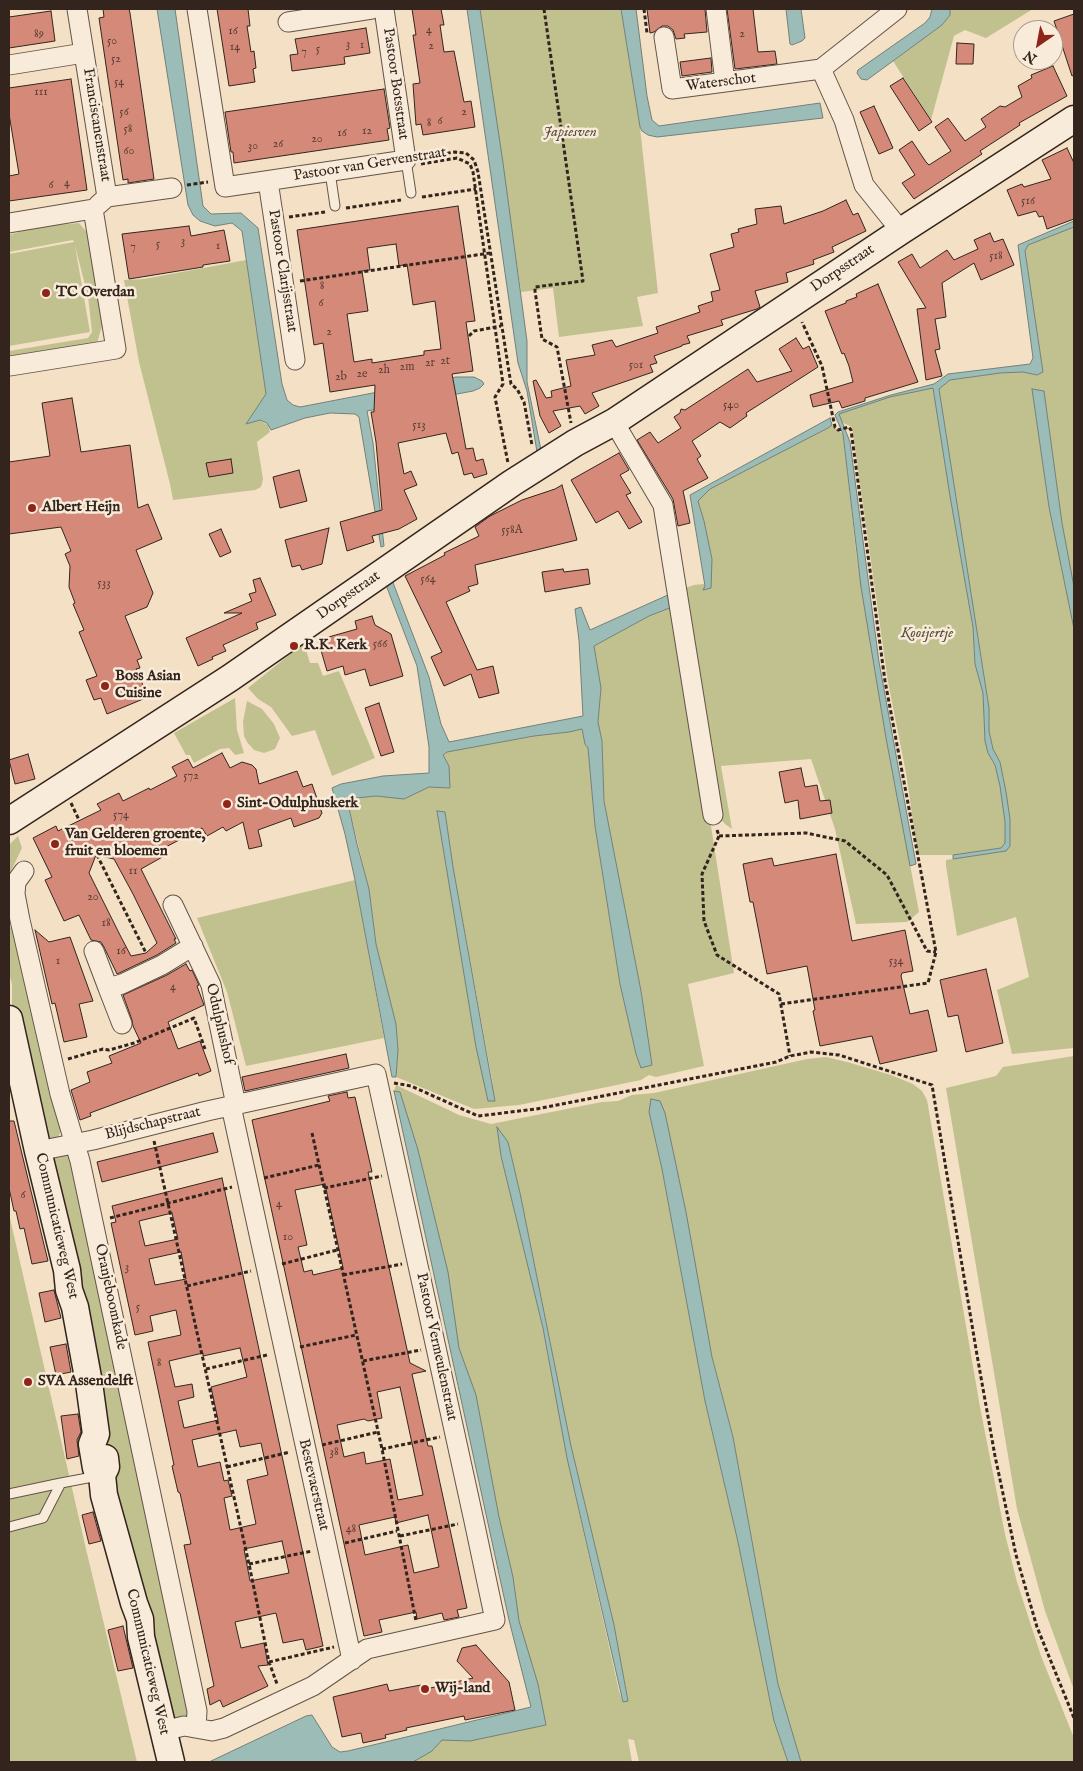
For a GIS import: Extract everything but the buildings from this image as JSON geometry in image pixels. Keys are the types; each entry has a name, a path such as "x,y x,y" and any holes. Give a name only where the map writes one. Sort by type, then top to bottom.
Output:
{"street":[{"name":"Franciscanenstraat","path":"10,366 116,349 84,53 77,9"},
{"path":"197,9 216,179"},
{"name":"Pastoor Botsstraat","path":"288,22 372,9"},
{"name":"Pastoor Botsstraat","path":"384,9 406,163"},
{"path":"716,9 725,82"},
{"path":"897,9 879,15 821,69 844,120 864,185 900,231"},
{"name":"Waterschot","path":"664,37 672,89 821,69"},
{"name":"Franciscanenstraat","path":"9,66 84,53"},
{"name":"Dorpsstraat","path":"9,821 230,678 512,483 575,443 614,422 900,231 1074,119"},
{"name":"Pastoor van Gervenstraat","path":"216,179 225,187 406,163"},
{"name":"Pastoor Clarijsstraat","path":"268,181 295,360"},
{"path":"9,223 179,187"},
{"path":"614,422 663,505 712,815"},
{"name":"Oranjeboomkade","path":"24,871 16,882 15,894 60,1094 75,1143 94,1222 197,1711 196,1728"},
{"name":"Odulphushof","path":"173,905 212,985 234,1106"},
{"path":"108,988 122,984 175,958 193,946"},
{"path":"94,951 122,1024"},
{"name":"Communicatieweg West","path":"9,1019 67,1270 69,1290 75,1307 90,1383 96,1434 102,1443 106,1466 102,1475 104,1495 140,1620 141,1637 171,1762"},
{"name":"Pastoor Vermeulenstraat","path":"234,1106 376,1074 496,1620 367,1649 352,1660"},
{"name":"Blijdschapstraat","path":"38,1151 234,1106"},
{"name":"Bestevaerstraat","path":"234,1106 247,1183 352,1660"},
{"path":"163,1732 184,1726 212,1731 224,1728 313,1686 352,1660"}],"lane":[{"path":"406,163 413,197"},
{"path":"330,172 336,209"},
{"path":"9,1494 102,1475"},
{"path":"9,1527 43,1518 61,1482"}],"path":[{"path":"544,9 583,281 535,288 535,290 542,339 557,347 575,443"},
{"name":"Pastoor van Gervenstraat","path":"406,163 455,152 466,153 474,160 478,172 511,384 517,389 524,402 536,468"},
{"path":"406,163 457,158 470,164 476,189 503,384 495,397 512,483"},
{"path":"179,187 216,179"},
{"path":"274,219 476,189"},
{"path":"284,284 490,253"},
{"path":"781,1004 928,983 936,952 885,682 851,430 849,427 838,430 834,427 822,366 793,303"},
{"path":"469,336 474,331 501,326"},
{"path":"712,815 719,836 702,874 704,921 717,955 778,994 790,1056"},
{"path":"719,836 806,832 845,841 887,875 927,951 936,952"},
{"path":"94,849 153,968"},
{"path":"53,1063 103,1049 110,1050 134,1043 194,1018 207,1055"},
{"path":"397,1083 411,1086 478,1116 536,1109 776,1062 790,1056 811,1052 839,1055 932,1085 980,1374 1016,1556 1037,1627 1074,1718"},
{"path":"150,1125 249,1564 269,1662 284,1700"},
{"path":"312,1133 382,1449 419,1636"},
{"path":"94,1222 319,1165"},
{"path":"324,1188 398,1172"},
{"path":"187,1286 337,1250"},
{"path":"343,1275 417,1261"},
{"path":"362,1361 436,1347"},
{"path":"227,1467 378,1432"},
{"path":"382,1449 456,1434"},
{"path":"400,1536 474,1520"},
{"path":"249,1564 398,1531"}],"green space":[{"name":"Japiesven","path":"480,9 621,9 640,127 658,293 637,297 643,326 559,337 553,288 521,292"},
{"path":"950,9 1033,9 986,38 965,30 954,36 931,120 893,61 942,25 950,15"},
{"name":"TC Overdan","path":"79,223 91,237 93,269 102,326 97,343 9,357 9,351 88,338 92,332 88,296 75,246 90,332 9,346 9,254 74,242 73,240 9,252 9,235 35,227"},
{"path":"1074,227 1074,587 1062,523 1044,392 1032,389 1049,507 1074,629 1074,1048 1012,1054 997,990 1029,977 1016,917 957,936 946,866 946,860 1006,851 1010,819 1000,762 993,749 989,731 989,708 939,389 950,380 1000,373 1023,372 1037,375 1043,372 1025,251 1028,245"},
{"path":"246,260 266,395 247,423 259,420 268,425 270,432 257,442 263,479 261,487 255,490 173,500 139,362 124,280 144,279"},
{"name":"Kooijertje","path":"933,387 973,627 975,664 983,693 988,753 995,765 1005,822 1005,843 1001,848 961,855 918,855 906,773 888,682 852,427 841,422 838,414 890,397"},
{"path":"832,425 843,434 857,560 886,738 919,912 907,922 856,924 835,829 811,759 721,766 732,829 717,815 679,590 694,585 704,584 705,586 712,559 698,501 710,489"},
{"path":"672,607 707,819 711,826 734,973 688,984 704,1066 656,1077 649,1075 641,1080 519,1105 474,1109 396,1077 398,1050 396,1024 376,944 369,889 347,799 376,796 404,799 429,787 449,788 449,766 443,755 447,752 582,729 588,748 595,826 620,984 636,1054 641,1067 652,1065 641,991 604,801 602,741 598,722 601,688 594,646 649,616","holes":["437,811 445,812 453,867 493,1085 476,1047"]},
{"path":"304,643 310,663 318,663 323,676 339,671 375,758 332,776 315,730 292,736 271,707 258,699 248,688"},
{"path":"235,698 237,730 244,753 235,755 229,748 220,749 194,763 190,755 186,755 174,733"},
{"path":"247,701 262,709 274,724 280,738 275,749 264,753 254,750 247,742 244,736 243,722"},
{"path":"18,836 22,848 9,875 9,845"},
{"path":"355,880 384,1038 246,1066 227,992 197,918"},
{"path":"9,926 18,934 62,1129 58,1137 53,1140 46,1139 18,1038 12,1006 12,985 9,972"},
{"path":"1074,1056 1074,1690 1045,1611 1017,1509 946,1088 996,1076 1003,1067"},
{"path":"826,1057 891,1075 913,1084 922,1091 927,1100 980,1407 1005,1534 1017,1582 1041,1656 1074,1738 1074,1762 801,1762 778,1684 733,1437 649,1112 662,1169 705,1401 738,1542 774,1721 788,1762 639,1762 634,1740 628,1739 632,1762 411,1762 421,1744 530,1709 531,1707 509,1620 394,1091 396,1085 459,1115 491,1124 602,1102 618,1101 632,1095 654,1093 807,1059","holes":["497,1128 508,1142 571,1446 614,1625 628,1700 623,1702 567,1458 543,1328 501,1156"]},
{"path":"66,1153 71,1159 188,1707 188,1716 185,1719 172,1720 110,1464 52,1157"},
{"name":"SVA Assendelft","path":"9,1214 86,1549 137,1762 9,1762"}],"water":[{"path":"157,9 175,9 203,206 211,214 241,213 258,228 282,384 287,400 293,405 300,407 456,377 474,377 484,384 473,391 367,411 373,443 384,546 381,547 359,417 355,414 330,413 305,418 271,430 267,423 260,420 246,424 266,394 242,231 232,223 215,226 200,221 193,215 188,205"},
{"path":"467,9 480,9 527,341 527,382 541,450 537,452 527,391 518,363"},
{"path":"621,9 636,9 647,96 652,120 659,126 820,103 823,118 657,137 648,135 640,127"},
{"path":"786,9 801,9 805,38 792,45 790,44"},
{"path":"932,9 950,9 950,15 942,25 867,80 861,79 857,73 858,70 925,23 930,17"},
{"path":"1074,221 1074,227 1028,245 1025,251 1043,372 1037,375 1023,372 1000,373 950,380 939,389 989,708 989,731 993,749 1000,762 1010,819 1010,846 1006,851 953,859 953,855 1001,848 1005,843 1005,822 995,765 988,753 985,741 983,693 975,664 973,627 933,388 890,397 839,414 850,442 879,662 916,864 910,866 861,587 843,434 835,415 838,412 891,395 934,384 948,374 1030,364 1033,358 1018,245"},
{"path":"1032,389 1044,391 1062,523 1074,587 1074,629 1049,507"},
{"path":"830,418 832,425 828,428 710,489 698,501 712,559 711,588 703,590 705,586 690,495"},
{"path":"392,580 429,677 441,724 449,742 583,716 579,640 575,609 581,607 590,630 670,594 672,607 649,616 594,646 601,688 598,722 602,741 604,801 641,991 652,1065 641,1068 620,984 595,826 588,748 585,744 582,729 447,752 443,755 449,766 450,788 429,787 404,799 376,796 347,799 369,889 376,944 396,1024 398,1050 396,1077 392,1077 355,880 332,788 341,784 383,776 429,773 429,747 417,666 386,585"},
{"path":"437,811 445,812 495,1101 488,1101 476,1047"},
{"path":"394,1091 400,1092 418,1150 448,1272 459,1348 476,1395 499,1517 513,1577 519,1621 538,1684 546,1725 470,1741 442,1740 432,1751 413,1762 209,1762 306,1716 312,1715 332,1747 340,1752 531,1707 509,1620"},
{"path":"651,1099 660,1101 665,1113 686,1212 712,1357 733,1437 778,1684 801,1762 788,1762 774,1721 738,1542 705,1401 662,1169 649,1112"},
{"path":"497,1127 508,1142 520,1193 571,1446 614,1625 628,1701 623,1702 567,1458 543,1328 501,1156"}],"place":[{"name":"TC Overdan","path":"46,293"},
{"name":"Albert Heijn","path":"32,508"},
{"name":"R.K. Kerk","path":"294,646"},
{"name":"Boss Asian Cuisine","path":"105,686"},
{"name":"Sint-Odulphuskerk","path":"227,804"},
{"name":"Van Gelderen groente, fruit en bloemen","path":"55,844"},
{"name":"SVA Assendelft","path":"28,1382"},
{"name":"Wij-land","path":"425,1689"}]}
